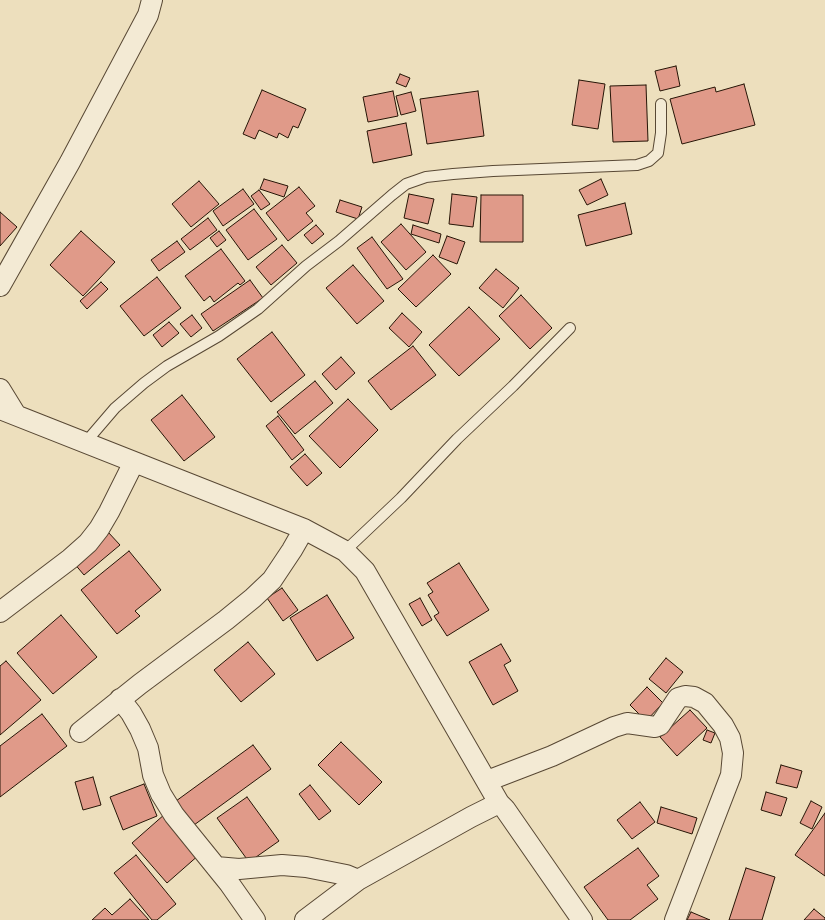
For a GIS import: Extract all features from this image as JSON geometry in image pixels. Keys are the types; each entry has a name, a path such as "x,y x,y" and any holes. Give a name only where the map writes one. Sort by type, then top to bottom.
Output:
{"street":[{"path":"0,286 70,162 148,15 152,0"},
{"path":"0,389 8,412 304,528 345,551 365,571 499,803 506,809 582,920"},
{"path":"0,612 54,572 88,543 99,529 109,512 134,462"},
{"path":"80,732 120,699 253,598 272,580 292,550 304,528"},
{"path":"487,781 564,750 614,727 628,723 654,727 660,725 678,698 694,696 705,703 723,725 730,738 732,753 731,775 676,920"},
{"path":"120,699 131,713 140,729 148,748 153,775 161,794 174,815 229,883 255,920"},
{"path":"305,920 358,880 499,803"},
{"path":"216,867 239,869 282,865 306,867 346,875 358,880"}],"lane":[{"path":"86,443 115,408 138,387 167,366 219,336 258,309 306,266 339,241 406,184 426,177 453,174 637,165 649,161 658,153 661,134 661,104"},
{"path":"345,551 401,498 457,439 513,386 570,328"}],"building":[{"path":"676,66 680,86 660,91 655,71"},
{"path":"400,74 410,78 406,87 396,83"},
{"path":"579,80 605,84 598,129 572,125"},
{"path":"744,84 755,125 682,144 670,99 715,87 716,92"},
{"path":"646,85 648,141 613,142 610,86"},
{"path":"262,90 306,109 298,128 293,126 288,138 279,133 277,138 259,130 255,139 243,134"},
{"path":"393,91 398,116 368,122 363,97"},
{"path":"478,91 484,136 427,144 420,99"},
{"path":"411,92 416,111 401,115 396,96"},
{"path":"406,123 412,155 373,163 367,131"},
{"path":"264,179 288,186 284,197 260,189"},
{"path":"601,179 608,195 587,205 579,190"},
{"path":"199,181 219,204 191,227 172,204"},
{"path":"299,187 315,206 306,213 313,221 288,241 266,213"},
{"path":"243,189 254,204 223,226 213,211"},
{"path":"259,190 270,204 261,210 251,196"},
{"path":"409,194 434,199 428,224 404,218"},
{"path":"452,194 477,197 473,227 449,224"},
{"path":"481,195 523,195 523,242 480,242"},
{"path":"340,200 362,207 358,219 336,212"},
{"path":"625,203 632,234 586,246 578,215"},
{"path":"254,209 277,239 248,260 226,230"},
{"path":"0,212 17,227 0,246"},
{"path":"208,218 217,230 190,250 181,239"},
{"path":"401,224 426,252 406,270 381,242"},
{"path":"316,225 324,234 312,244 304,235"},
{"path":"413,225 441,234 439,243 411,234"},
{"path":"81,231 115,262 83,296 50,265"},
{"path":"219,231 226,240 217,247 210,238"},
{"path":"447,236 465,242 457,264 439,257"},
{"path":"372,237 403,279 387,289 357,248"},
{"path":"177,241 185,252 159,271 151,260"},
{"path":"282,245 297,263 271,285 256,267"},
{"path":"221,249 245,281 240,285 238,283 214,302 210,296 204,301 185,276"},
{"path":"433,255 451,274 416,307 398,289"},
{"path":"353,265 384,301 357,324 326,288"},
{"path":"496,269 519,288 503,308 479,288"},
{"path":"157,277 181,308 144,336 120,306"},
{"path":"250,280 263,298 213,331 201,314"},
{"path":"101,282 108,289 87,309 80,301"},
{"path":"521,295 552,328 530,349 499,316"},
{"path":"469,307 500,339 459,376 429,345"},
{"path":"402,313 422,332 409,347 389,328"},
{"path":"192,315 202,328 191,337 180,324"},
{"path":"169,322 179,333 162,347 153,335"},
{"path":"272,332 305,375 271,402 237,359"},
{"path":"413,346 436,375 391,410 368,381"},
{"path":"341,357 355,373 336,390 322,374"},
{"path":"315,381 333,403 295,434 277,412"},
{"path":"182,395 215,437 184,461 151,420"},
{"path":"348,399 378,430 340,468 309,436"},
{"path":"278,416 304,450 292,460 266,426"},
{"path":"305,454 322,473 307,486 290,467"},
{"path":"108,532 120,545 84,575 73,562"},
{"path":"129,551 161,590 135,611 140,616 117,634 81,590"},
{"path":"459,563 489,610 447,636 434,616 439,613 428,595 433,592 427,583"},
{"path":"282,588 298,610 283,621 267,598"},
{"path":"327,595 354,638 317,661 290,618"},
{"path":"420,598 432,620 422,626 409,604"},
{"path":"61,615 97,657 53,694 17,653"},
{"path":"248,642 275,674 241,702 214,670"},
{"path":"501,644 511,661 504,665 518,691 493,705 469,662"},
{"path":"666,658 683,672 666,693 649,679"},
{"path":"6,661 41,700 0,735 0,666"},
{"path":"647,687 663,703 646,721 630,705"},
{"path":"690,710 707,728 677,756 660,737"},
{"path":"42,714 67,746 0,797 0,746"},
{"path":"707,730 715,733 711,743 703,740"},
{"path":"341,742 382,782 359,805 318,765"},
{"path":"253,745 271,769 194,825 176,801"},
{"path":"781,765 802,771 797,788 776,783"},
{"path":"93,777 101,805 83,810 75,782"},
{"path":"144,784 157,816 123,830 110,797"},
{"path":"310,785 331,811 319,820 299,794"},
{"path":"766,792 787,798 781,816 761,810"},
{"path":"247,797 279,841 249,862 217,818"},
{"path":"811,801 822,807 812,829 800,823"},
{"path":"640,802 655,822 632,839 617,820"},
{"path":"661,807 697,818 692,834 657,823"},
{"path":"825,813 825,876 795,855"},
{"path":"165,814 200,854 167,883 132,843"},
{"path":"638,848 659,876 647,885 658,899 630,920 608,920 584,887"},
{"path":"136,855 176,904 157,920 152,920 114,873"},
{"path":"746,868 775,877 762,920 729,920"},
{"path":"130,899 149,920 92,920 105,908 112,915"},
{"path":"814,909 825,918 825,920 804,920"},
{"path":"691,912 710,920 687,920"}]}
